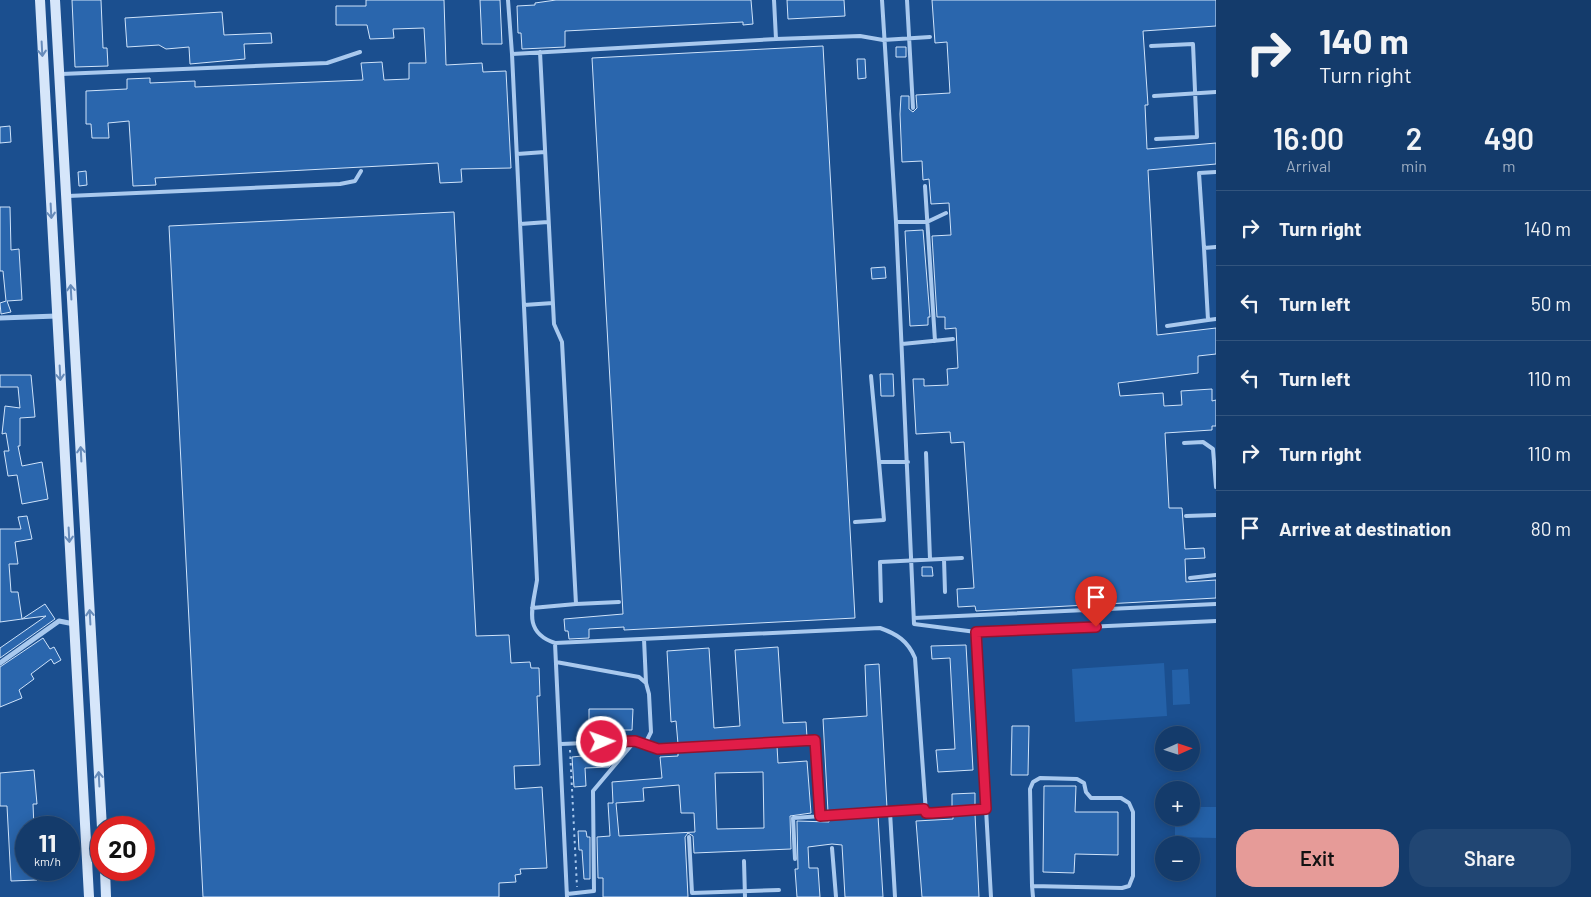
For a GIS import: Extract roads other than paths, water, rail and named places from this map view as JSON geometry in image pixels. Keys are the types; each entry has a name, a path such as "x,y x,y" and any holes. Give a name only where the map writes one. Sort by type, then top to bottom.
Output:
{"main road":[{"path":"40,0 89,897"},
{"path":"55,0 101,816"},
{"path":"105,881 106,897"}],"street":[{"path":"0,318 57,316"},
{"path":"0,664 59,621 74,624"}],"lane":[{"path":"508,0 537,580 531,616 535,632 543,639 554,643 880,628 896,633 911,647 915,658 924,809 926,813 986,809"},
{"path":"774,0 776,39"},
{"path":"882,0 883,40 896,222 914,624 976,632 1216,621"},
{"path":"908,0 912,108"},
{"path":"512,54 776,39 860,36 883,40 930,37"},
{"path":"1151,46 1193,44 1197,137 1156,139"},
{"path":"59,74 327,63 360,52"},
{"path":"540,52 554,324 562,342 576,604"},
{"path":"1154,96 1216,92"},
{"path":"516,154 545,152"},
{"path":"66,196 340,184 355,181 361,171"},
{"path":"1208,320 1199,174 1216,172"},
{"path":"925,186 935,341"},
{"path":"896,222 927,222 946,213"},
{"path":"520,224 548,222"},
{"path":"1204,248 1216,248"},
{"path":"524,304 553,303"},
{"path":"1166,326 1216,319"},
{"path":"902,344 953,339"},
{"path":"855,522 884,520 871,376"},
{"path":"1184,443 1203,442 1213,449 1216,487"},
{"path":"926,453 930,559"},
{"path":"879,462 908,462"},
{"path":"1186,516 1216,515"},
{"path":"881,601 880,562 962,558"},
{"path":"944,559 945,592"},
{"path":"1190,578 1216,575"},
{"path":"532,608 619,602"},
{"path":"914,618 1216,604"},
{"path":"976,632 991,897"},
{"path":"644,639 651,732 645,744"},
{"path":"554,643 561,744 567,895 594,891 593,790 635,741"},
{"path":"556,662 639,677 646,682"},
{"path":"561,744 635,741 658,749 815,740 820,816"},
{"path":"1032,886 1122,888 1129,886 1133,876 1133,812 1129,803 1121,798 1091,798 1086,792 1084,783 1077,780 1040,778 1033,782 1030,789 1032,886 1033,897"},
{"path":"795,859 793,818 924,809"},
{"path":"890,812 896,897"},
{"path":"690,836 692,894 779,890"},
{"path":"832,848 836,897"},
{"path":"744,862 745,897"}]}
